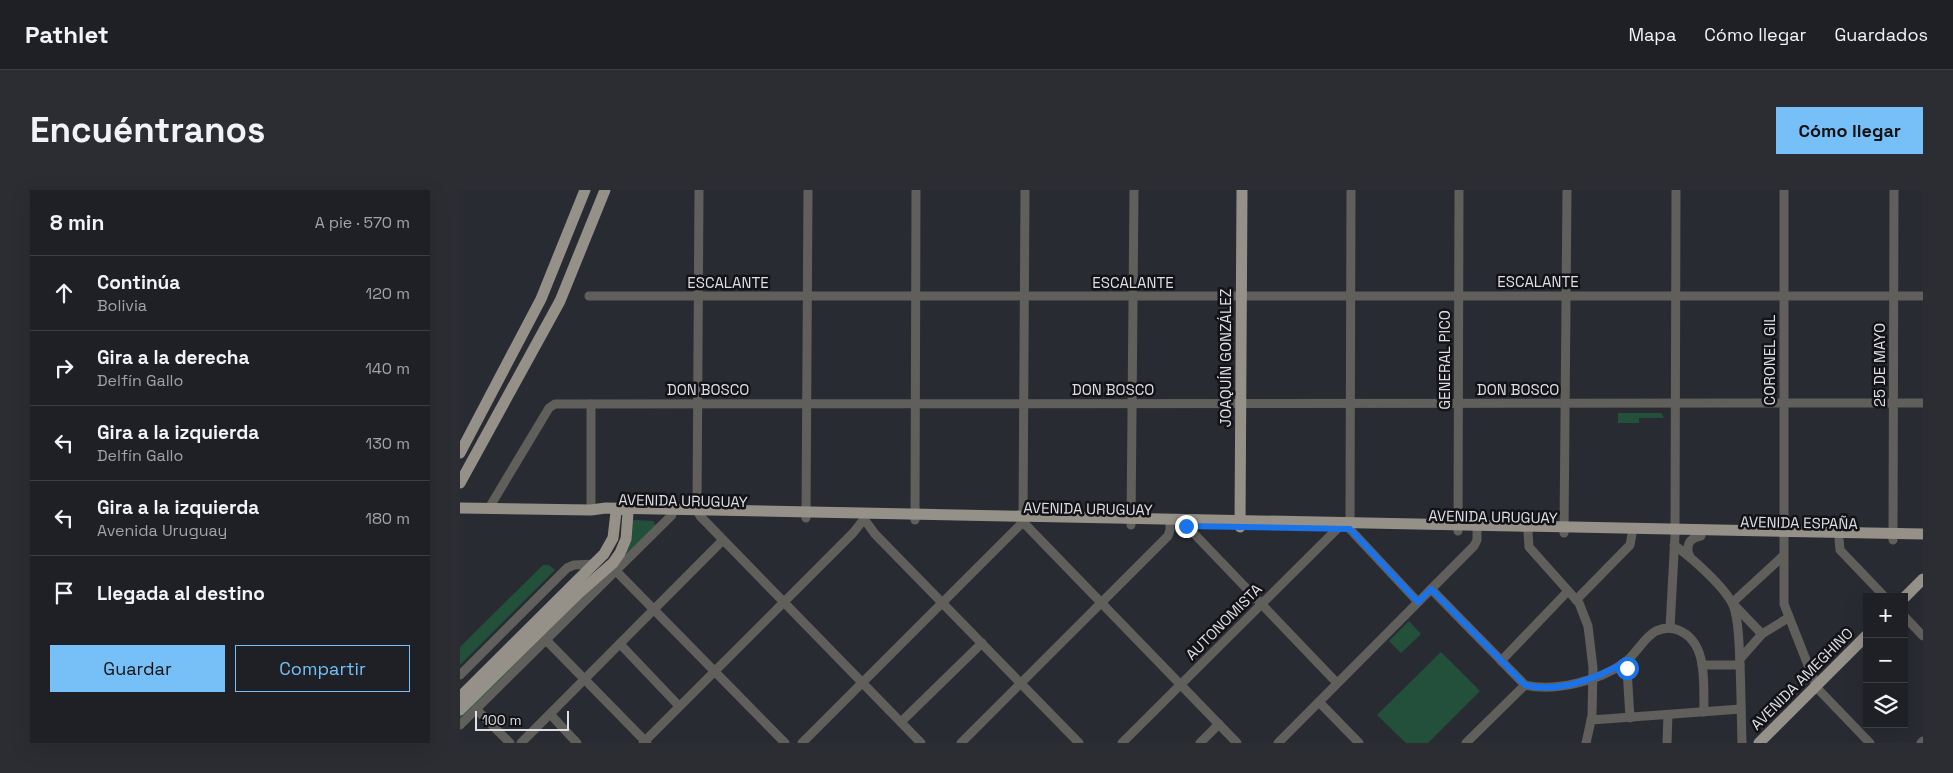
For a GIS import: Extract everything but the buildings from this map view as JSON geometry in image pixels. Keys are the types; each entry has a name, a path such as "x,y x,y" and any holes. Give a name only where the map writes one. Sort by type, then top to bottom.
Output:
{"main road":[{"path":"460,453 541,299 585,190"},
{"path":"460,483 560,301 605,190"},
{"name":"JOAQUÍN GONZÁLEZ","path":"1240,524 1242,190"},
{"name":"AVENIDA URUGUAY","path":"460,508 591,510 604,508 622,512 672,516 699,513"},
{"path":"460,697 606,552 622,512"},
{"path":"460,710 580,592 613,563 626,539 622,512"},
{"name":"AVENIDA URUGUAY","path":"622,512 1131,521 1345,527 1458,528 1542,526 1564,530 1675,536"},
{"path":"1528,532 1530,529 1542,526"},
{"name":"AVENIDA URUGUAY","path":"1458,528 1477,532 1564,530 1675,536"},
{"path":"1838,538 1840,535 1852,533"},
{"name":"AVENIDA ESPAÑA","path":"1675,536 1852,533 1923,540"},
{"name":"AVENIDA ESPAÑA","path":"1675,536 1783,534 1838,538 1923,534"},
{"path":"1908,594 1923,579"},
{"name":"AVENIDA AMEGHINO","path":"1759,743 1864,638"}],"street":[{"path":"699,190 699,513 723,540 922,743"},
{"path":"806,515 808,190"},
{"path":"915,517 916,190"},
{"path":"1025,190 1023,519 1101,603 1237,743"},
{"path":"1131,521 1134,190"},
{"path":"1352,190 1350,518 1345,527 1418,602"},
{"name":"GENERAL PICO","path":"1458,528 1460,190"},
{"path":"1564,530 1567,190"},
{"path":"1670,628 1675,536 1676,190"},
{"name":"CORONEL GIL","path":"1784,190 1784,604 1816,686"},
{"name":"25 DE MAYO","path":"1893,536 1894,190"},
{"name":"ESCALANTE","path":"589,296 1923,296"},
{"path":"591,404 591,510"},
{"name":"DON BOSCO","path":"489,508 552,405 1923,404"},
{"path":"460,725 672,516"},
{"path":"546,640 645,742 853,533 864,516 875,534 1080,743"},
{"path":"802,743 1023,519"},
{"path":"961,743 1168,536 1177,522 1262,604 1337,683"},
{"name":"AUTONOMISTA","path":"1122,743 1262,604 1345,527"},
{"path":"1278,743 1474,546 1477,540 1477,532"},
{"path":"1528,532 1530,549 1576,600 1584,614 1589,632 1593,656 1593,677 1591,720 1586,743"},
{"path":"1576,600 1630,544 1632,534"},
{"path":"1675,536 1690,557 1762,634"},
{"path":"1690,557 1687,550 1688,543 1693,538 1701,536"},
{"path":"1838,538 1840,550 1881,593"},
{"path":"521,743 723,540"},
{"path":"1732,603 1783,556"},
{"path":"460,675 567,568 574,565 594,564"},
{"path":"616,571 785,743"},
{"path":"1431,589 1525,685 1541,687 1559,686 1593,677 1622,664 1653,633 1661,629 1670,628 1683,632 1694,642 1699,650 1702,665 1704,712"},
{"path":"1501,661 1568,591"},
{"path":"1732,603 1737,619 1742,743"},
{"path":"1702,665 1740,662 1762,634 1788,618"},
{"path":"1908,620 1923,636"},
{"path":"901,722 982,643"},
{"path":"620,644 679,706"},
{"path":"1622,664 1626,665 1627,668 1630,718"},
{"path":"1466,743 1525,685"},
{"path":"1816,686 1870,743"},
{"path":"1319,702 1359,743"},
{"path":"476,709 510,743"},
{"path":"1591,720 1741,709"},
{"path":"550,714 577,743"},
{"path":"1667,743 1668,715"},
{"path":"1200,743 1219,724"}],"green space":[{"path":"1618,413 1661,413 1664,418 1639,418 1639,423 1618,423"},
{"path":"634,520 653,521 656,526 460,722 460,715 609,572"},
{"path":"543,565 549,565 555,570 460,665 460,647"},
{"path":"1409,621 1421,634 1401,653 1389,641"},
{"path":"1441,652 1480,691 1428,743 1406,743 1377,715"}],"route":[{"path":"1186,526 1350,529 1418,602 1431,589 1525,685 1541,687 1577,683 1622,664 1626,665 1627,668"}]}
